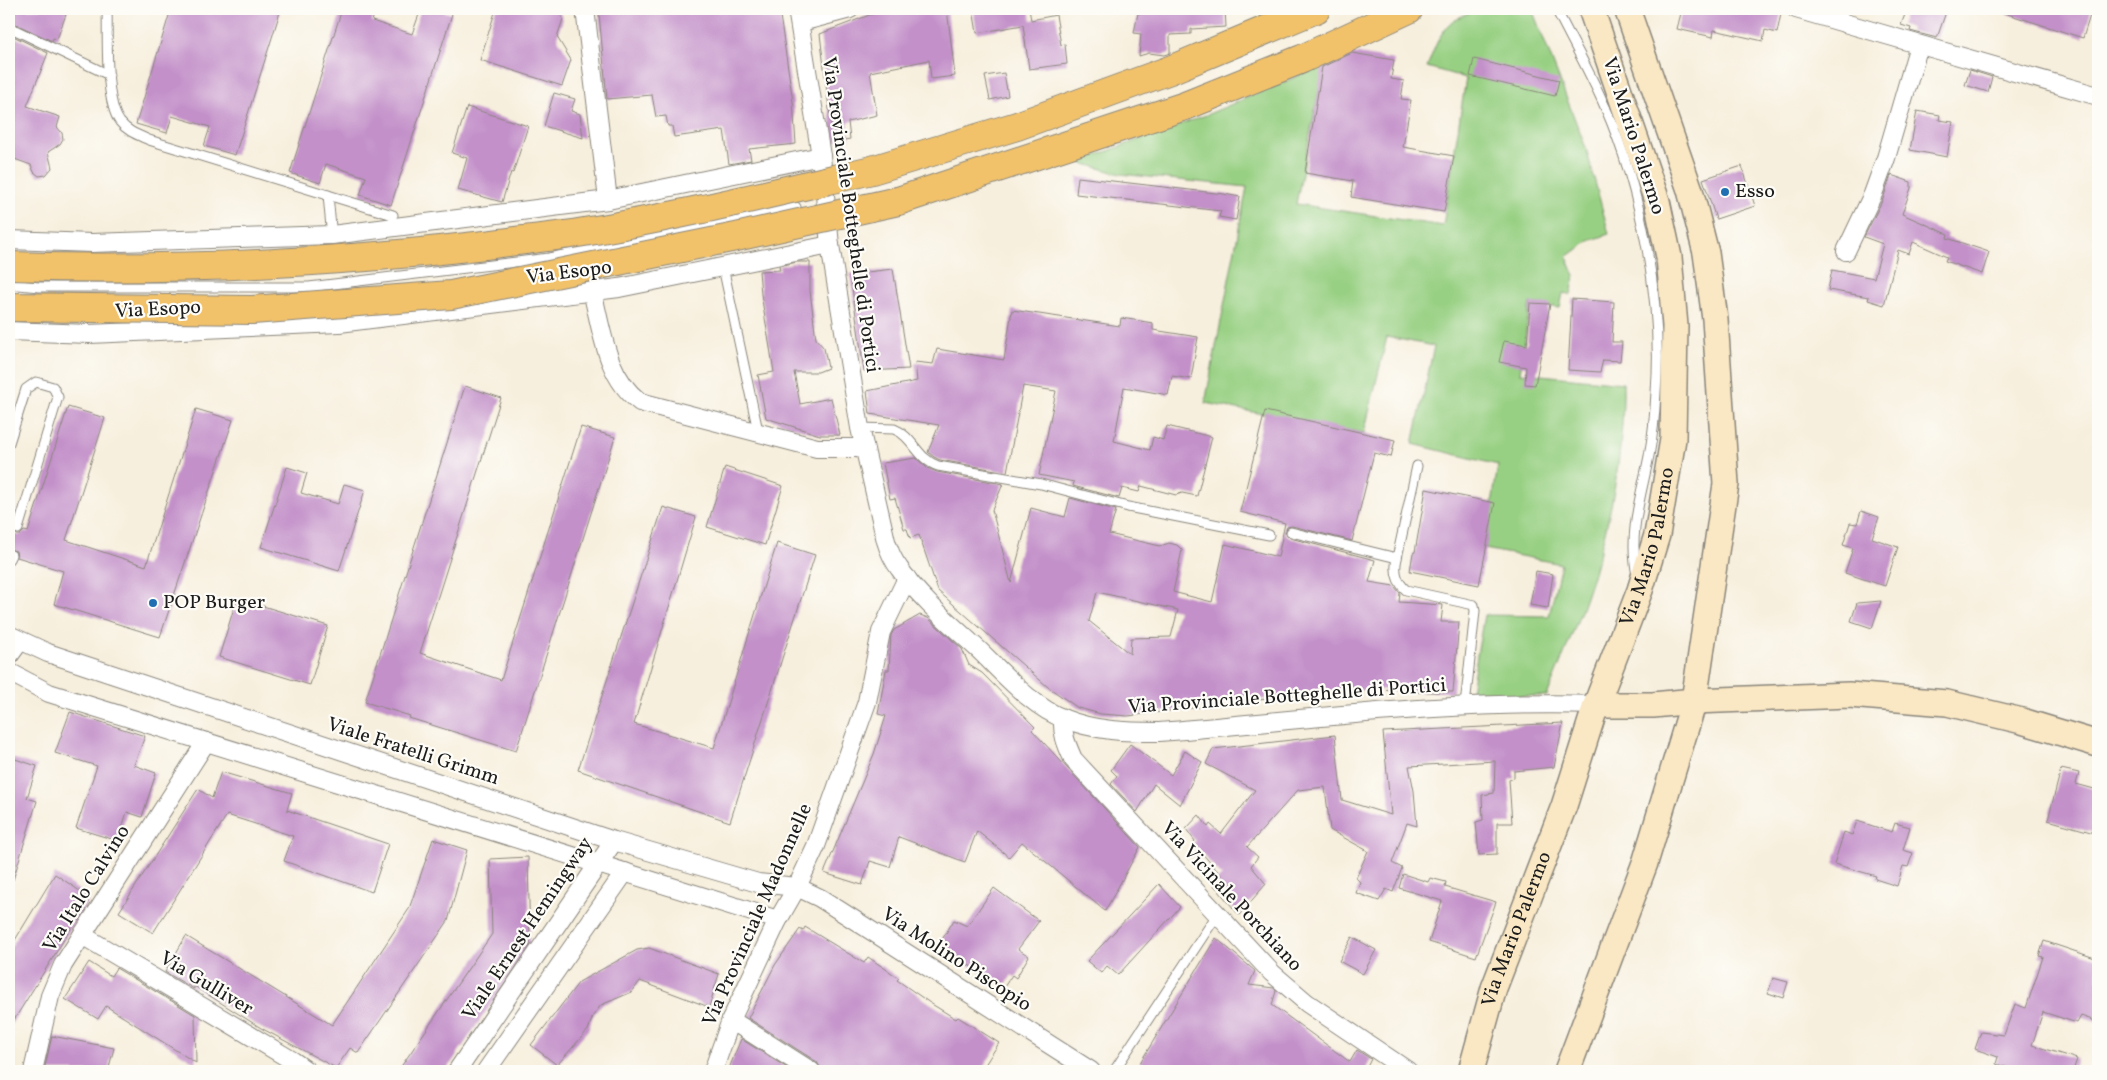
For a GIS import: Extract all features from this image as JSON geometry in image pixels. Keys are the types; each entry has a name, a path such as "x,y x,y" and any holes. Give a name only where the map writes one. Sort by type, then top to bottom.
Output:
{"highway":[{"path":"9,266 106,269 254,265 419,253 572,234 705,208 872,170 1017,126 1170,70 1316,9"},
{"path":"9,307 252,310 451,295 736,237 898,201 1185,106 1302,59 1409,9"}],"street":[{"path":"585,9 608,200"},
{"path":"799,16 850,9"},
{"name":"Via Mario Palermo","path":"1471,1071 1494,988 1564,806 1596,705 1640,590 1657,534 1673,439 1675,326 1669,257 1657,201 1591,9"},
{"name":"Via Mario Palermo","path":"1567,1071 1645,863 1694,701 1726,484 1715,319 1706,253 1690,190 1627,9"},
{"path":"1796,9 2098,96"},
{"name":"Via Provinciale Botteghelle di Portici","path":"799,16 821,156 830,244 863,448 891,556 927,601 1031,699 1063,719 1099,728 1126,732 1159,732 1465,706 1551,703 1596,705"},
{"path":"1846,250 1873,194 1886,158 1919,45"},
{"path":"9,240 92,243 333,245 793,172 821,156"},
{"name":"Via Esopo","path":"9,331 89,334 339,323 619,288 723,267 801,242 830,244"},
{"path":"592,291 612,368 619,382 629,394 640,402 758,431 817,448 863,448"},
{"name":"Via Provinciale Madonnelle","path":"713,1071 731,1020 778,920 797,887 816,846 867,702 885,620 907,578"},
{"name":"Viale Fratelli Grimm","path":"9,656 12,640 614,841 758,883 797,887"},
{"path":"9,672 49,693 778,920"},
{"path":"1596,705 1653,705 1694,701 1849,695 1947,703 2022,721 2098,744"},
{"name":"Via Vicinale Porchiano","path":"1063,719 1062,731 1073,759 1272,974 1307,1003 1408,1071"},
{"name":"Via Italo Calvino","path":"33,1071 50,996 63,965 206,742"},
{"name":"Viale Ernest Hemingway","path":"457,1071 614,841"},
{"name":"Viale Ernest Hemingway","path":"614,841 625,872"},
{"path":"486,1071 625,872"},
{"name":"Via Molino Piscopio","path":"797,887 820,898 1091,1071"},
{"name":"Via Gulliver","path":"82,935 307,1071"},
{"path":"731,1020 811,1071"}],"lane":[{"path":"107,9 109,75 113,109 120,121 131,132 159,143 393,215"},
{"path":"1556,9 1605,107 1632,183 1647,250 1657,331 1656,391 1649,454 1632,547 1640,590"},
{"path":"9,27 109,75"},
{"path":"793,172 801,242"},
{"path":"328,195 339,323"},
{"name":"Via Esopo","path":"9,284 39,287 309,287 549,258 796,207"},
{"path":"723,267 758,431"},
{"path":"9,443 26,389 36,382 53,387 58,397 18,529"},
{"path":"860,428 894,429 899,431 921,456 929,463 938,466 1041,484 1128,507 1269,535"},
{"name":"Via Provinciale Botteghelle di Portici","path":"1417,466 1395,567 1399,584 1406,590 1472,604 1475,608 1465,706"},
{"path":"1291,532 1397,558"},
{"path":"1114,1071 1218,915"}],"green space":[{"path":"1479,9 1532,9 1586,148 1609,234 1589,241 1567,257 1575,276 1571,295 1563,293 1560,308 1530,303 1520,373 1623,383 1619,458 1611,507 1587,594 1547,696 1474,696 1471,690 1484,615 1549,616 1561,564 1485,549 1498,465 1413,444 1434,346 1387,337 1364,433 1205,403 1247,187 1120,174 1078,162 1206,115 1324,65 1296,204 1443,226 1466,78 1427,67 1444,30 1458,18"}],"building":[{"path":"9,9 68,9 57,39 53,38 52,41 9,21"},
{"path":"171,9 281,9 235,155 204,146 210,127 172,116 167,133 136,124"},
{"path":"342,9 376,9 372,21 412,34 421,9 436,9 452,14 391,205 360,195 366,177 326,164 320,183 290,173"},
{"path":"496,9 558,9 563,19 557,37 571,60 562,86 480,60"},
{"path":"650,9 779,9 793,102 796,144 749,149 751,160 729,164 724,130 674,137 672,126 668,126 666,116 656,117 652,95 607,99 599,14"},
{"path":"894,9 947,9 955,76 931,79 929,60 870,72 877,115 848,122 850,139 833,142 820,34 872,14"},
{"path":"973,9 1029,9 1031,20 1056,15 1061,45 1065,44 1067,64 1029,69 1023,25 977,33"},
{"path":"1142,9 1225,9 1226,27 1191,29 1191,34 1170,35 1170,53 1164,55 1149,53 1139,56 1141,34 1134,33 1138,13 1141,13"},
{"path":"1682,9 1782,9 1777,33 1765,30 1763,41 1714,30 1713,37 1677,29"},
{"path":"1907,9 1947,9 1937,38 1910,31 1911,28 1901,25"},
{"path":"2002,9 2092,9 2083,38 2001,12"},
{"path":"9,34 48,53 27,106 60,117 57,127 62,133 63,139 60,144 48,152 52,168 46,175 39,176 34,172 31,165 9,157"},
{"path":"1352,53 1394,60 1391,79 1404,81 1401,99 1411,100 1403,147 1454,156 1444,212 1351,197 1353,181 1305,173 1322,67"},
{"path":"1474,59 1559,80 1555,96 1470,76"},
{"path":"1970,70 1992,77 1988,92 1965,85"},
{"path":"1004,73 1008,96 990,100 985,76"},
{"path":"554,93 575,99 571,111 580,114 583,138 544,126"},
{"path":"467,107 528,126 502,202 458,190 467,158 452,153"},
{"path":"1917,111 1940,115 1939,120 1953,122 1947,157 1910,150"},
{"path":"1742,166 1755,206 1716,219 1703,179"},
{"path":"1891,175 1911,182 1911,188 1902,214 1948,234 1947,238 1989,252 1982,274 1945,261 1947,257 1913,242 1909,254 1898,250 1884,305 1868,300 1869,297 1828,290 1832,270 1874,278 1883,244 1864,237 1883,199"},
{"path":"1078,177 1240,197 1236,220 1219,217 1221,211 1076,194"},
{"path":"797,262 810,262 810,291 816,339 824,348 828,368 818,372 794,372 800,404 831,398 840,435 820,435 766,418 758,375 774,372 759,271 780,270 779,266"},
{"path":"893,269 909,369 864,371 850,274"},
{"path":"1572,299 1614,302 1612,342 1622,342 1620,361 1603,360 1600,372 1568,370"},
{"path":"1530,303 1550,304 1535,385 1525,384 1526,367 1499,362 1504,341 1527,345"},
{"path":"1012,310 1120,326 1121,318 1153,323 1153,330 1198,337 1191,379 1172,376 1168,395 1124,387 1114,441 1150,450 1153,437 1163,440 1167,426 1212,437 1197,496 1182,493 1176,495 1141,486 1139,492 1122,488 1119,498 1073,486 1074,482 1039,475 1056,391 1023,386 1007,472 940,460 934,457 928,452 939,425 870,414 867,391 917,381 915,362 933,364 937,349 1004,360"},
{"path":"465,386 501,398 420,653 501,680 581,427 615,437 516,751 409,718 410,716 365,702"},
{"path":"68,407 105,418 66,540 146,566 196,409 233,420 160,637 54,604 63,571 17,557 16,551 9,549 9,526 12,527 12,531 16,535 20,535 24,531 28,532"},
{"path":"1265,411 1395,440 1391,457 1374,453 1352,541 1292,526 1287,527 1285,533 1290,538 1375,560 1369,582 1394,586 1400,593 1399,602 1443,605 1441,622 1459,622 1453,692 1412,692 1412,689 1356,690 1356,688 1128,716 1101,714 1078,708 1048,687 938,591 919,535 910,538 907,529 904,529 895,498 890,499 883,463 916,458 927,468 937,472 1003,484 992,510 1011,583 1031,508 1065,517 1070,498 1116,510 1109,534 1160,546 1169,543 1177,545 1182,550 1173,592 1212,602 1225,544 1278,557 1285,523 1240,512","holes":["1097,592 1178,610 1171,637 1131,638 1130,654 1089,621"]},
{"path":"287,467 307,473 301,493 338,504 344,484 365,490 339,571 261,547"},
{"path":"725,467 783,486 765,545 707,527"},
{"path":"1426,489 1495,503 1479,585 1410,571"},
{"path":"663,507 696,517 634,724 714,748 777,543 815,555 730,822 578,770"},
{"path":"1861,511 1879,517 1872,538 1898,547 1885,586 1845,573 1853,548 1843,545 1850,523 1857,524"},
{"path":"1536,571 1553,574 1548,608 1530,605"},
{"path":"237,598 328,626 310,685 219,657"},
{"path":"1881,601 1872,628 1851,621 1857,603"},
{"path":"920,615 928,618 962,649 969,665 982,673 1035,727 1032,730 1140,847 1105,911 1022,842 1009,857 977,831 965,862 899,837 890,867 870,861 862,885 824,873 874,754 886,716 878,714 886,670 889,670 891,635 894,630"},
{"path":"70,712 145,736 134,765 156,773 142,817 127,812 118,841 76,828 97,766 55,753"},
{"path":"1563,723 1554,767 1514,771 1514,778 1509,780 1512,823 1497,823 1497,854 1479,855 1476,822 1483,820 1482,795 1494,793 1495,761 1409,766 1414,791 1417,826 1407,823 1392,863 1402,868 1393,892 1386,889 1379,901 1356,893 1360,882 1356,878 1368,851 1330,830 1325,787 1298,790 1247,847 1258,857 1251,866 1266,884 1239,915 1213,884 1222,876 1193,843 1195,841 1186,829 1199,815 1208,827 1210,824 1221,834 1255,790 1206,764 1213,749 1335,735 1342,800 1391,815 1383,732"},
{"path":"1130,744 1171,775 1185,751 1202,762 1180,805 1154,784 1137,812 1111,784 1117,776 1111,770"},
{"path":"9,757 37,766 27,798 37,801 13,880 9,880"},
{"path":"2061,769 2079,773 2076,784 2098,790 2098,834 2048,820"},
{"path":"221,772 292,793 287,810 388,844 372,892 284,861 293,836 227,815 153,933 119,912 198,789 212,798"},
{"path":"1857,821 1892,832 1895,823 1910,827 1903,850 1913,853 1908,867 1903,866 1897,886 1875,879 1876,876 1834,864 1844,832 1852,835"},
{"path":"433,839 467,850 448,921 358,1053 350,1048 336,1068 261,1028 194,986 194,989 165,972 186,936 332,1025 409,909"},
{"path":"528,857 530,946 446,1071 398,1071 492,934 490,859"},
{"path":"55,874 90,898 9,1028 9,950"},
{"path":"1403,874 1428,882 1430,878 1446,882 1445,887 1496,902 1476,957 1429,942 1442,901 1399,888"},
{"path":"1159,884 1180,907 1118,975 1107,966 1101,973 1087,961"},
{"path":"994,888 1039,921 1018,949 1029,956 1016,978 1012,975 1004,987 938,946 954,920 967,926"},
{"path":"805,927 864,963 868,957 899,978 897,980 930,1003 956,1019 958,1017 999,1043 981,1071 822,1071 817,1062 748,1018 775,965 800,929 803,931"},
{"path":"1352,937 1376,950 1363,974 1339,961"},
{"path":"1216,938 1255,971 1249,985 1274,988 1276,991 1272,1005 1350,1062 1357,1050 1371,1059 1365,1071 1135,1071"},
{"path":"2044,941 2098,959 2098,1022 2081,1016 2077,1023 2043,1012 2032,1045 2077,1059 2073,1071 2018,1071 1996,1064 1998,1057 1975,1049 1981,1032 2004,1035 2015,1004 2026,1008 2043,957 2039,956"},
{"path":"649,948 719,974 709,1007 640,981 632,992 601,1005 593,1016 588,1030 557,1065 531,1045 579,982 637,950"},
{"path":"89,962 111,976 116,968 195,1015 196,1063 106,1006 98,1019 65,999"},
{"path":"1773,978 1788,982 1783,998 1768,993"},
{"path":"52,1036 114,1048 108,1071 44,1071"},
{"path":"741,1039 792,1071 728,1071"}],"place":[{"name":"Esso","path":"1725,192"},
{"name":"POP Burger","path":"153,603"}]}
